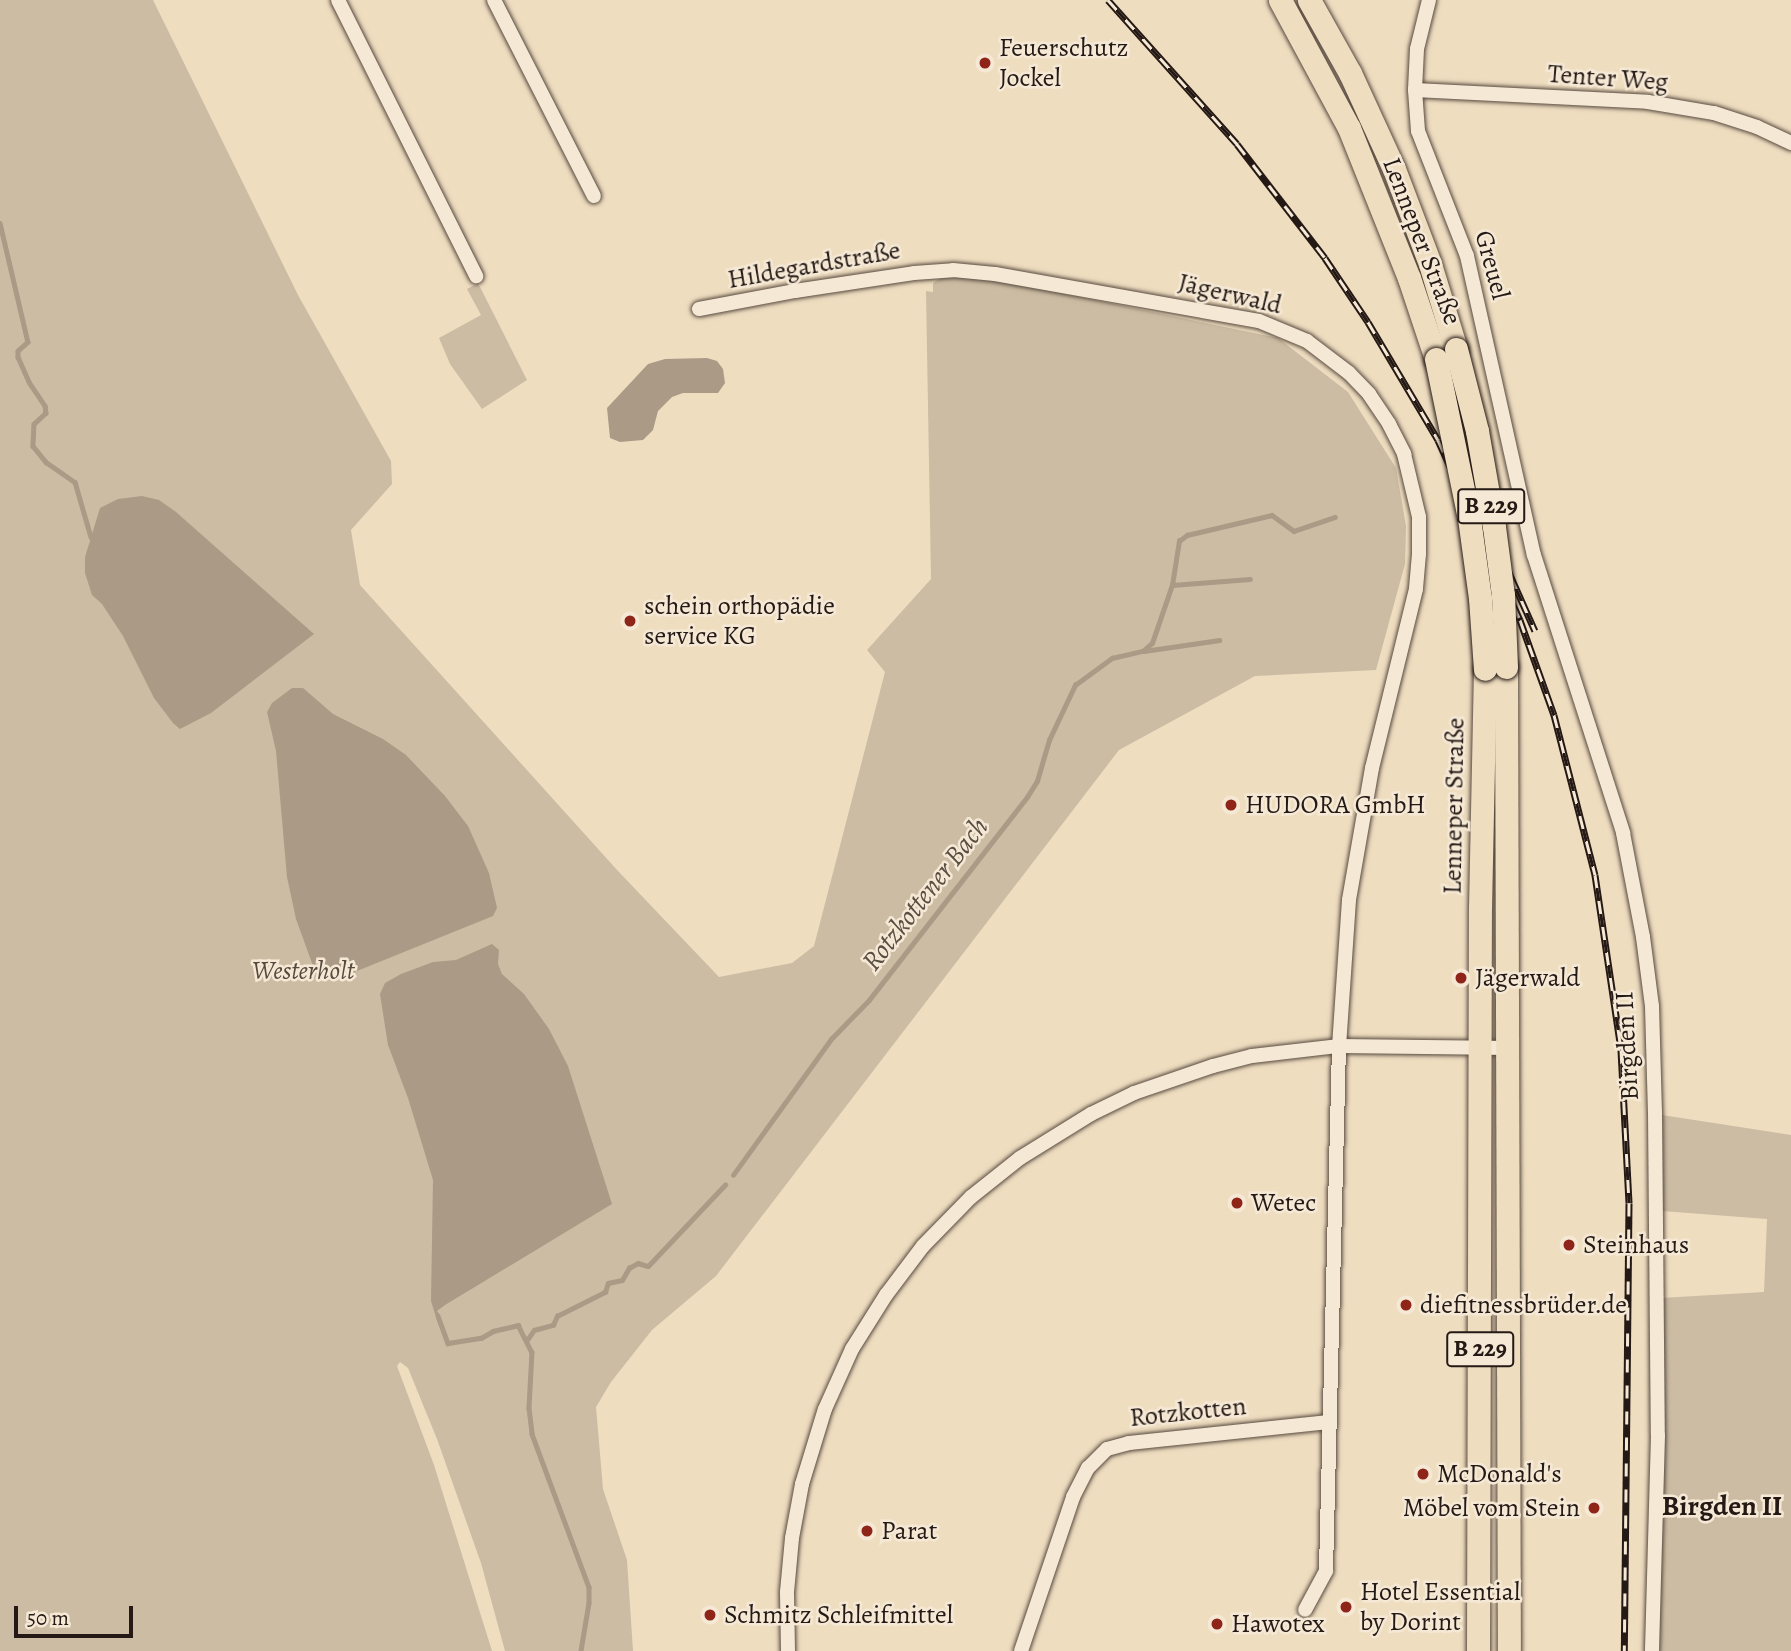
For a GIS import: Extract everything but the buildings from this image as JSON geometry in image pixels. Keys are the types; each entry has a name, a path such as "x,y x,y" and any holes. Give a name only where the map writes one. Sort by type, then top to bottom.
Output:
{"main road":[{"name":"Lenneper Straße","path":"1280,0 1349,128 1409,278 1446,354 1477,431 1503,596 1496,668 1480,1048 1478,1651"},
{"name":"Lenneper Straße","path":"1312,5 1350,73 1394,169 1430,264 1446,354"},
{"name":"Lenneper Straße","path":"1496,668 1509,1048 1508,1651"}],"street":[{"path":"338,0 476,276"},
{"path":"494,0 594,196"},
{"name":"Greuel","path":"1429,0 1417,49 1415,90 1422,147 1467,256 1510,458"},
{"name":"Tenter Weg","path":"1415,90 1648,102 1714,113 1757,127 1791,144"},
{"name":"Hildegardstraße","path":"699,309 795,291 937,271"},
{"name":"Jägerwald","path":"937,271 984,272 1259,321 1296,336 1326,353 1369,394 1389,424 1404,454 1413,485 1419,517 1416,589 1360,828 1343,964 1326,1571 1305,1610"},
{"name":"Birgden II","path":"1510,458 1534,555 1626,845 1650,992 1655,1112 1658,1435 1652,1651"},
{"path":"788,1651 787,1592 792,1538 802,1484 816,1434 852,1349 886,1295 923,1246 971,1197 1011,1164 1091,1114 1134,1093 1252,1056 1339,1046 1509,1048"},
{"name":"Rotzkotten","path":"1021,1651 1073,1497 1088,1468 1107,1449 1129,1443 1329,1422"}],"green space":[{"name":"Westerholt","path":"0,0 153,0 298,295 391,461 392,484 351,530 360,585 618,871 719,977 792,963 814,946 885,672 867,650 931,579 926,291 933,292 933,283 947,274 1022,285 1278,338 1348,392 1396,468 1406,526 1405,564 1376,670 1255,676 1119,750 716,1276 652,1330 611,1382 596,1407 603,1489 627,1560 633,1651 505,1651 481,1563 437,1439 408,1368 400,1362 397,1366 434,1465 492,1651 0,1651"},
{"path":"478,283 527,380 482,409 450,364 439,338 481,315 467,289"},
{"path":"1662,1115 1791,1135 1791,1651 1660,1651 1661,1298 1764,1292 1767,1219 1662,1211"}],"shaded area":[{"path":"707,358 717,361 723,369 725,383 718,393 683,393 672,397 658,411 653,430 643,440 620,442 610,438 607,408 648,364 665,359"},
{"path":"142,496 159,500 176,512 314,634 211,713 180,729 154,698 123,636 102,604 92,595 85,573 85,557 100,508 118,499"},
{"path":"292,688 303,688 333,714 383,739 406,755 445,796 468,826 489,873 497,908 493,916 352,973 327,978 316,974 296,919 287,877 276,751 267,712 272,703"},
{"path":"492,944 499,950 498,964 502,974 524,994 549,1029 568,1066 612,1204 445,1305 437,1311 440,1315 436,1317 431,1301 433,1180 408,1098 388,1045 380,994 385,983 401,974 433,962 456,960"}],"waterway":[{"path":"0,223 28,342 18,351 18,357 29,382 45,406 46,413 34,424 33,446 46,462 75,482 91,537"},
{"name":"Rotzkottener Bach","path":"733,1175 831,1039 869,1000 1027,797 1037,781 1049,740 1075,685 1112,658 1143,651 1152,643 1172,585 1179,541 1187,535 1272,515 1294,531 1335,517"},
{"name":"Rotzkottener Bach","path":"1172,585 1250,579"},
{"name":"Rotzkottener Bach","path":"1144,651 1219,640"},
{"name":"Rotzkottener Bach","path":"527,1340 534,1330 553,1325 557,1316 605,1292 608,1283 622,1280 629,1268 638,1263 648,1266 725,1185"},
{"path":"438,1316 448,1343 481,1338 493,1331 518,1325 532,1352 529,1408 532,1434 589,1587 581,1651"}],"railway":[{"path":"1108,0 1237,144 1325,258 1368,322 1438,440 1520,620 1554,715 1595,875 1621,1050 1629,1203 1624,1651"},
{"path":"1458,458 1535,631"}],"place":[{"name":"Feuerschutz Jockel","path":"985,63"},
{"name":"schein orthopädie service KG","path":"630,621"},
{"name":"HUDORA GmbH","path":"1231,805"},
{"name":"Jägerwald","path":"1461,978"},
{"name":"Wetec","path":"1237,1203"},
{"name":"Steinhaus","path":"1569,1245"},
{"name":"diefitnessbrüder.de","path":"1406,1305"},
{"name":"McDonald's","path":"1423,1474"},
{"name":"Möbel vom Stein","path":"1594,1508"},
{"name":"Parat","path":"867,1531"},
{"name":"Hotel Essential by Dorint","path":"1346,1607"},
{"name":"Schmitz Schleifmittel","path":"710,1615"},
{"name":"Hawotex","path":"1217,1624"}],"district":[{"name":"Birgden II","path":"1722,1506"}]}
